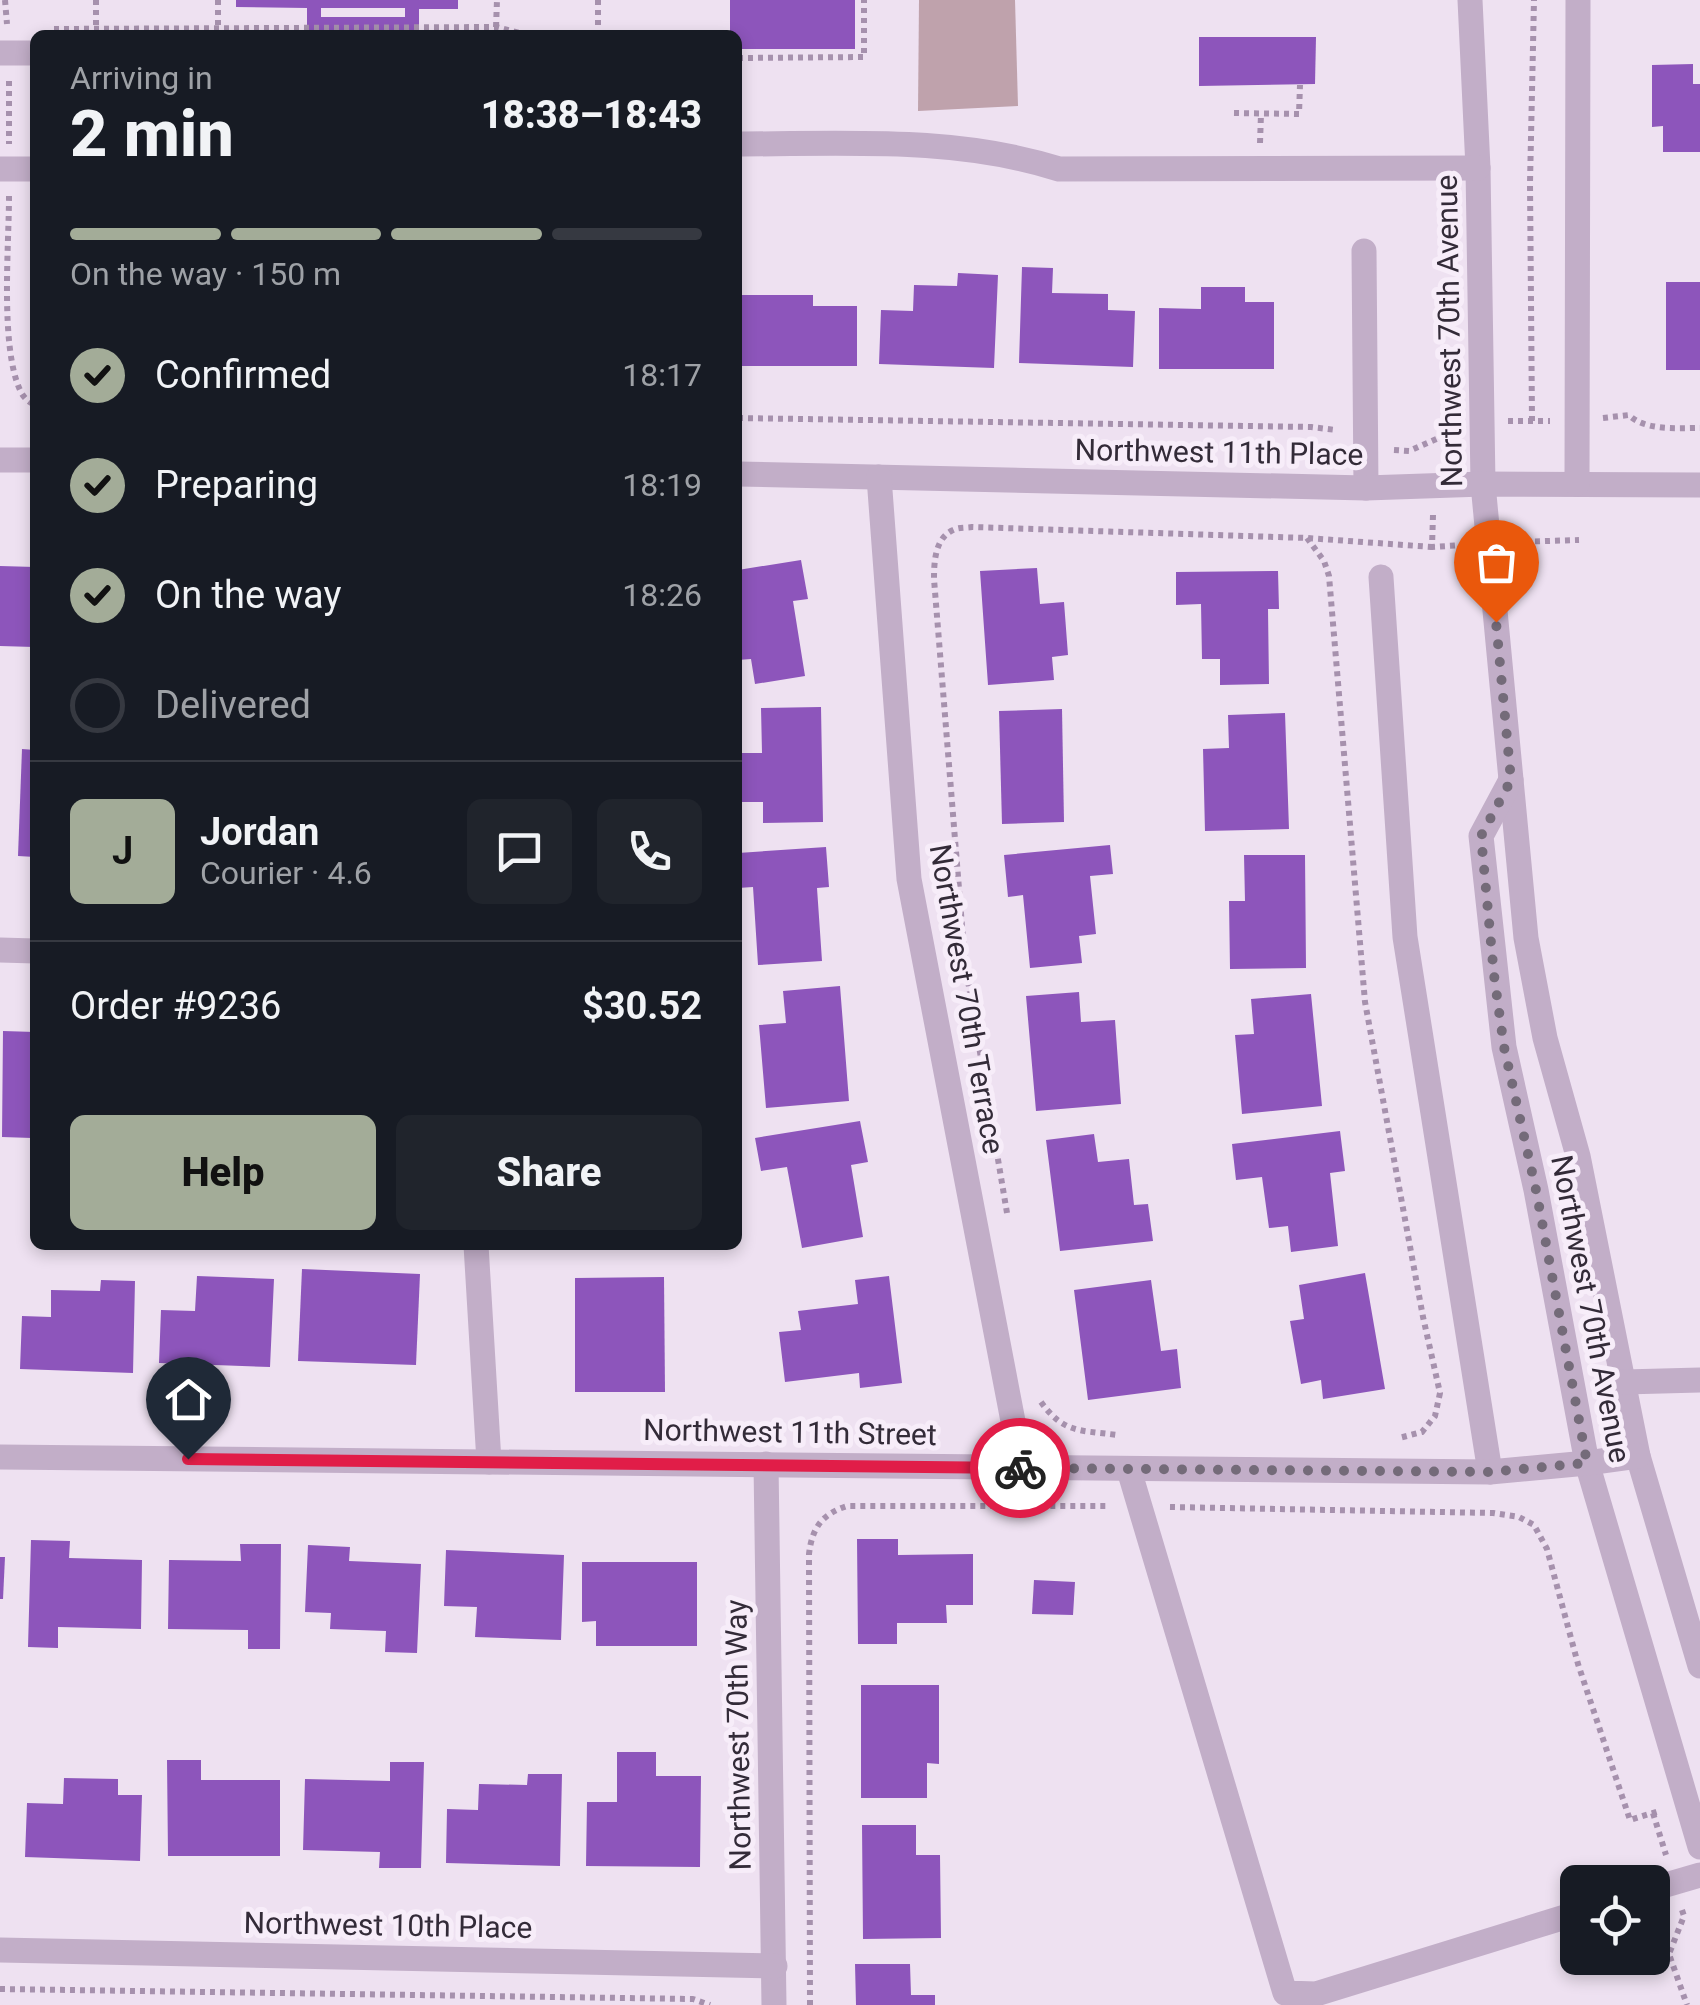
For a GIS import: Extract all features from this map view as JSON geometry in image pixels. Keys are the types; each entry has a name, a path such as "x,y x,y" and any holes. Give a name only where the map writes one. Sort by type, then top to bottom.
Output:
{"street":[{"name":"Northwest 70th Avenue","path":"1470,0 1478,168 1484,484 1526,938 1542,1021 1578,1156 1638,1456 1700,1666"},
{"path":"1578,0 1578,484"},
{"path":"4,53 30,44"},
{"path":"742,144 920,144 1026,158 1059,169 1478,168"},
{"path":"1364,251 1375,439 1366,488"},
{"path":"0,460 30,460"},
{"name":"Northwest 11th Place","path":"742,474 1366,488 1700,485"},
{"name":"Northwest 70th Terrace","path":"878,477 908,878 1022,1468"},
{"path":"1381,577 1404,936 1490,1472"},
{"name":"Northwest 70th Avenue","path":"1511,780 1481,836 1504,1047 1536,1190 1587,1463 1700,1847"},
{"path":"0,950 30,950"},
{"path":"476,1250 490,1462"},
{"path":"1624,1382 1700,1380"},
{"name":"Northwest 11th Street","path":"0,1457 1490,1472 1638,1456"},
{"name":"Northwest 70th Way","path":"766,1464 774,2005"},
{"path":"1129,1470 1284,1993 1316,1994 1560,1918"},
{"path":"1670,1884 1700,1875"},
{"name":"Northwest 10th Place","path":"0,1950 774,1966"}],"path":[{"path":"5,0 4,53 15,169 8,314 13,368 21,393 30,404"},
{"path":"96,0 96,28"},
{"path":"218,0 218,28"},
{"path":"496,0 496,26"},
{"path":"598,0 598,30"},
{"path":"742,58 864,58 864,0"},
{"path":"1532,421 1530,183 1534,0"},
{"path":"87,30 496,26 510,30"},
{"path":"1234,113 1299,114 1300,85"},
{"path":"742,418 1312,426 1375,439 1395,451 1409,451 1482,422 1628,416 1636,423 1700,428"},
{"path":"1010,1229 965,963 934,579 935,555 943,539 953,530 972,527 1432,546"},
{"path":"1307,538 1324,561 1329,576 1365,1002 1440,1393 1436,1416 1422,1432 1398,1439"},
{"path":"1039,1400 1067,1428 1132,1437"},
{"path":"810,2005 809,1554 817,1525 846,1506 1140,1506 1494,1513 1518,1517 1534,1525 1546,1549 1578,1664 1630,1820 1687,1802"},
{"path":"0,1988 694,1999 710,2005"}],"shaded area":[{"path":"919,0 1015,0 1018,106 918,111"}],"building":[{"path":"236,0 458,0 458,9 419,9 419,30 307,30 307,8 236,7","holes":["321,8 405,8 405,17 321,17"]},
{"path":"730,0 855,0 855,49 742,49 742,30 730,30"},
{"path":"1199,37 1316,37 1315,84 1199,86"},
{"path":"1693,64 1693,84 1700,84 1700,152 1663,152 1663,126 1652,127 1652,65"},
{"path":"1022,267 1053,268 1052,293 1108,294 1108,310 1135,311 1133,367 1019,363"},
{"path":"958,273 998,275 994,368 879,364 881,310 913,311 914,285 957,286"},
{"path":"1666,282 1700,282 1700,370 1666,370"},
{"path":"1201,287 1245,287 1245,302 1274,302 1274,369 1159,369 1159,308 1201,309"},
{"path":"742,295 813,295 813,306 857,306 857,366 742,366"},
{"path":"801,560 808,599 793,601 805,676 755,684 751,659 742,660 742,569"},
{"path":"0,566 30,567 30,647 0,646"},
{"path":"1037,568 1040,604 1064,602 1068,655 1052,657 1054,680 988,685 980,571"},
{"path":"1278,571 1279,609 1268,609 1269,684 1220,685 1220,659 1202,659 1201,604 1176,605 1176,572"},
{"path":"821,707 823,822 763,823 763,802 742,802 742,753 762,753 761,708"},
{"path":"1062,709 1064,822 1002,824 999,711"},
{"path":"1285,713 1289,829 1205,831 1203,749 1229,748 1228,715"},
{"path":"22,749 30,750 30,857 18,856"},
{"path":"1110,845 1113,874 1090,876 1096,934 1079,936 1082,963 1030,968 1023,895 1008,897 1004,855"},
{"path":"826,847 829,887 817,888 822,961 758,965 753,887 742,888 742,853"},
{"path":"1244,855 1305,855 1306,968 1230,969 1229,901 1245,901"},
{"path":"840,986 849,1101 766,1108 759,1025 786,1023 783,991"},
{"path":"1079,992 1081,1022 1115,1020 1121,1104 1036,1111 1026,996"},
{"path":"1311,994 1322,1106 1242,1114 1235,1035 1254,1034 1251,999"},
{"path":"3,1031 30,1032 30,1138 2,1137"},
{"path":"860,1121 868,1162 851,1165 863,1237 802,1248 787,1167 761,1171 755,1138"},
{"path":"1340,1131 1345,1171 1330,1173 1338,1246 1291,1252 1288,1226 1269,1228 1262,1177 1236,1180 1232,1144"},
{"path":"1094,1134 1098,1162 1129,1159 1134,1205 1148,1204 1153,1241 1060,1251 1046,1140"},
{"path":"302,1269 420,1274 416,1365 298,1361"},
{"path":"1365,1273 1385,1389 1323,1399 1321,1380 1301,1384 1290,1321 1304,1319 1299,1285"},
{"path":"197,1276 274,1279 270,1367 159,1363 161,1310 195,1311"},
{"path":"889,1276 902,1383 860,1388 859,1373 785,1382 779,1332 801,1330 798,1311 858,1304 855,1280"},
{"path":"664,1277 665,1392 575,1392 575,1278"},
{"path":"101,1280 135,1281 133,1373 20,1369 22,1316 51,1317 51,1290 100,1291"},
{"path":"1151,1280 1161,1351 1177,1349 1181,1388 1088,1400 1074,1290"},
{"path":"857,1539 898,1539 898,1555 973,1554 973,1605 946,1605 947,1623 897,1623 897,1644 858,1644"},
{"path":"31,1540 70,1541 69,1558 142,1560 141,1629 58,1627 58,1648 28,1647"},
{"path":"240,1544 281,1544 280,1649 248,1649 248,1630 168,1629 169,1560 241,1561"},
{"path":"308,1545 350,1547 349,1561 421,1564 417,1653 385,1652 386,1631 330,1629 331,1613 305,1612"},
{"path":"446,1550 564,1555 561,1640 475,1637 477,1607 444,1606"},
{"path":"0,1557 5,1557 3,1599 0,1599"},
{"path":"582,1562 697,1562 697,1646 596,1646 596,1621 582,1622"},
{"path":"1034,1580 1075,1582 1073,1615 1032,1614"},
{"path":"861,1685 939,1685 939,1764 927,1763 927,1798 861,1798"},
{"path":"617,1752 656,1752 656,1776 701,1776 700,1867 586,1866 587,1802 617,1802"},
{"path":"167,1760 201,1760 201,1780 280,1780 280,1856 168,1856"},
{"path":"390,1762 424,1762 421,1868 379,1868 380,1852 303,1850 305,1779 390,1781"},
{"path":"528,1774 562,1774 560,1866 446,1863 447,1809 478,1810 479,1784 527,1785"},
{"path":"64,1778 118,1779 118,1795 142,1795 140,1861 25,1857 27,1803 63,1804"},
{"path":"862,1825 916,1825 916,1855 940,1855 941,1938 863,1939"},
{"path":"855,1964 910,1964 911,1995 935,1995 935,2005 856,2005"}],"way so far":[{"path":"1020,1468 1490,1472 1587,1463 1536,1190 1504,1047 1494,975 1481,836 1511,780 1496,622"}],"route":[{"path":"188,1459 1020,1468"}]}
